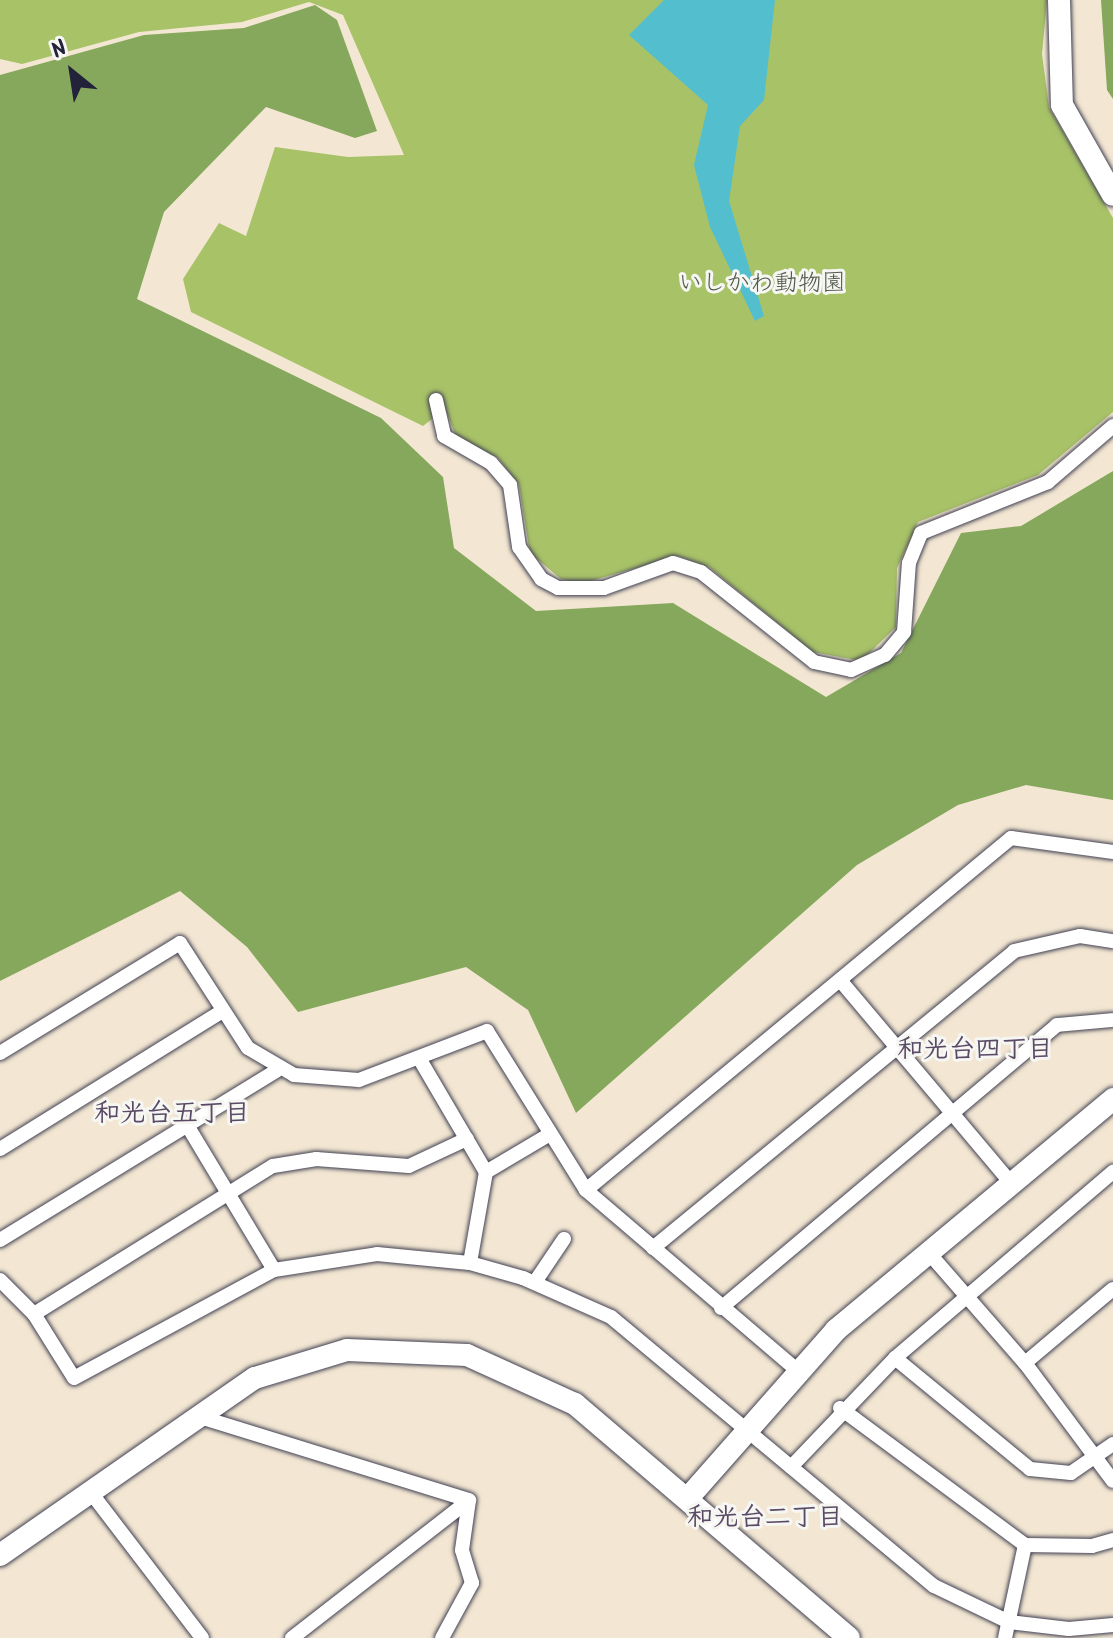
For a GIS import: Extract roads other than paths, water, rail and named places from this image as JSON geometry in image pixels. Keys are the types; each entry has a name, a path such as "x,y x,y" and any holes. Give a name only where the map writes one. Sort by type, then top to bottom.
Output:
{"street":[{"path":"1059,0 1062,105 1113,195"},
{"path":"436,400 444,436 491,463 510,485 519,547 541,579 558,588 604,588 673,563 701,572 814,662 851,670 885,655 904,632 909,563 921,533 1048,482 1113,426"},
{"path":"586,1190 1011,838 1113,852"},
{"path":"653,1248 1014,951 1080,936 1113,941"},
{"path":"0,1053 180,943 219,1013 277,1070 359,1080 487,1031 586,1190 797,1370"},
{"path":"840,980 1011,1183"},
{"path":"0,1149 219,1013"},
{"path":"721,1308 1057,1025 1113,1020"},
{"path":"419,1058 486,1172 470,1263"},
{"path":"0,1240 277,1070"},
{"path":"688,1498 742,1429 797,1370 928,1252 1113,1099"},
{"path":"187,1125 274,1270"},
{"path":"486,1172 550,1134"},
{"path":"34,1314 229,1193 293,1161 409,1166 467,1139"},
{"path":"791,1467 840,1408 1113,1172"},
{"path":"535,1282 564,1239"},
{"path":"928,1252 1025,1363 1113,1481"},
{"path":"0,1280 34,1314 74,1378 274,1270 377,1254 470,1263 535,1282 611,1317 934,1586 1009,1622 1069,1629 1113,1625"},
{"path":"1025,1363 1113,1289"},
{"path":"0,1555 89,1490 255,1378 347,1350 467,1355 575,1404 849,1638"},
{"path":"895,1358 1030,1469 1071,1473 1113,1444"},
{"path":"840,1408 1025,1545 1113,1540"},
{"path":"197,1416 469,1500"},
{"path":"89,1490 202,1638"},
{"path":"292,1638 469,1500"},
{"path":"442,1638 472,1583 462,1550 469,1500"},
{"path":"1005,1638 1025,1545"}],"water":[{"path":"664,0 775,0 764,100 740,126 729,201 764,316 755,321 710,227 694,165 708,105 629,35"}],"district":[{"name":"和光台四丁目","path":"975,1051"},
{"name":"和光台五丁目","path":"172,1115"},
{"name":"和光台二丁目","path":"765,1519"}],"park label":[{"name":"いしかわ動物園","path":"762,284"}]}
